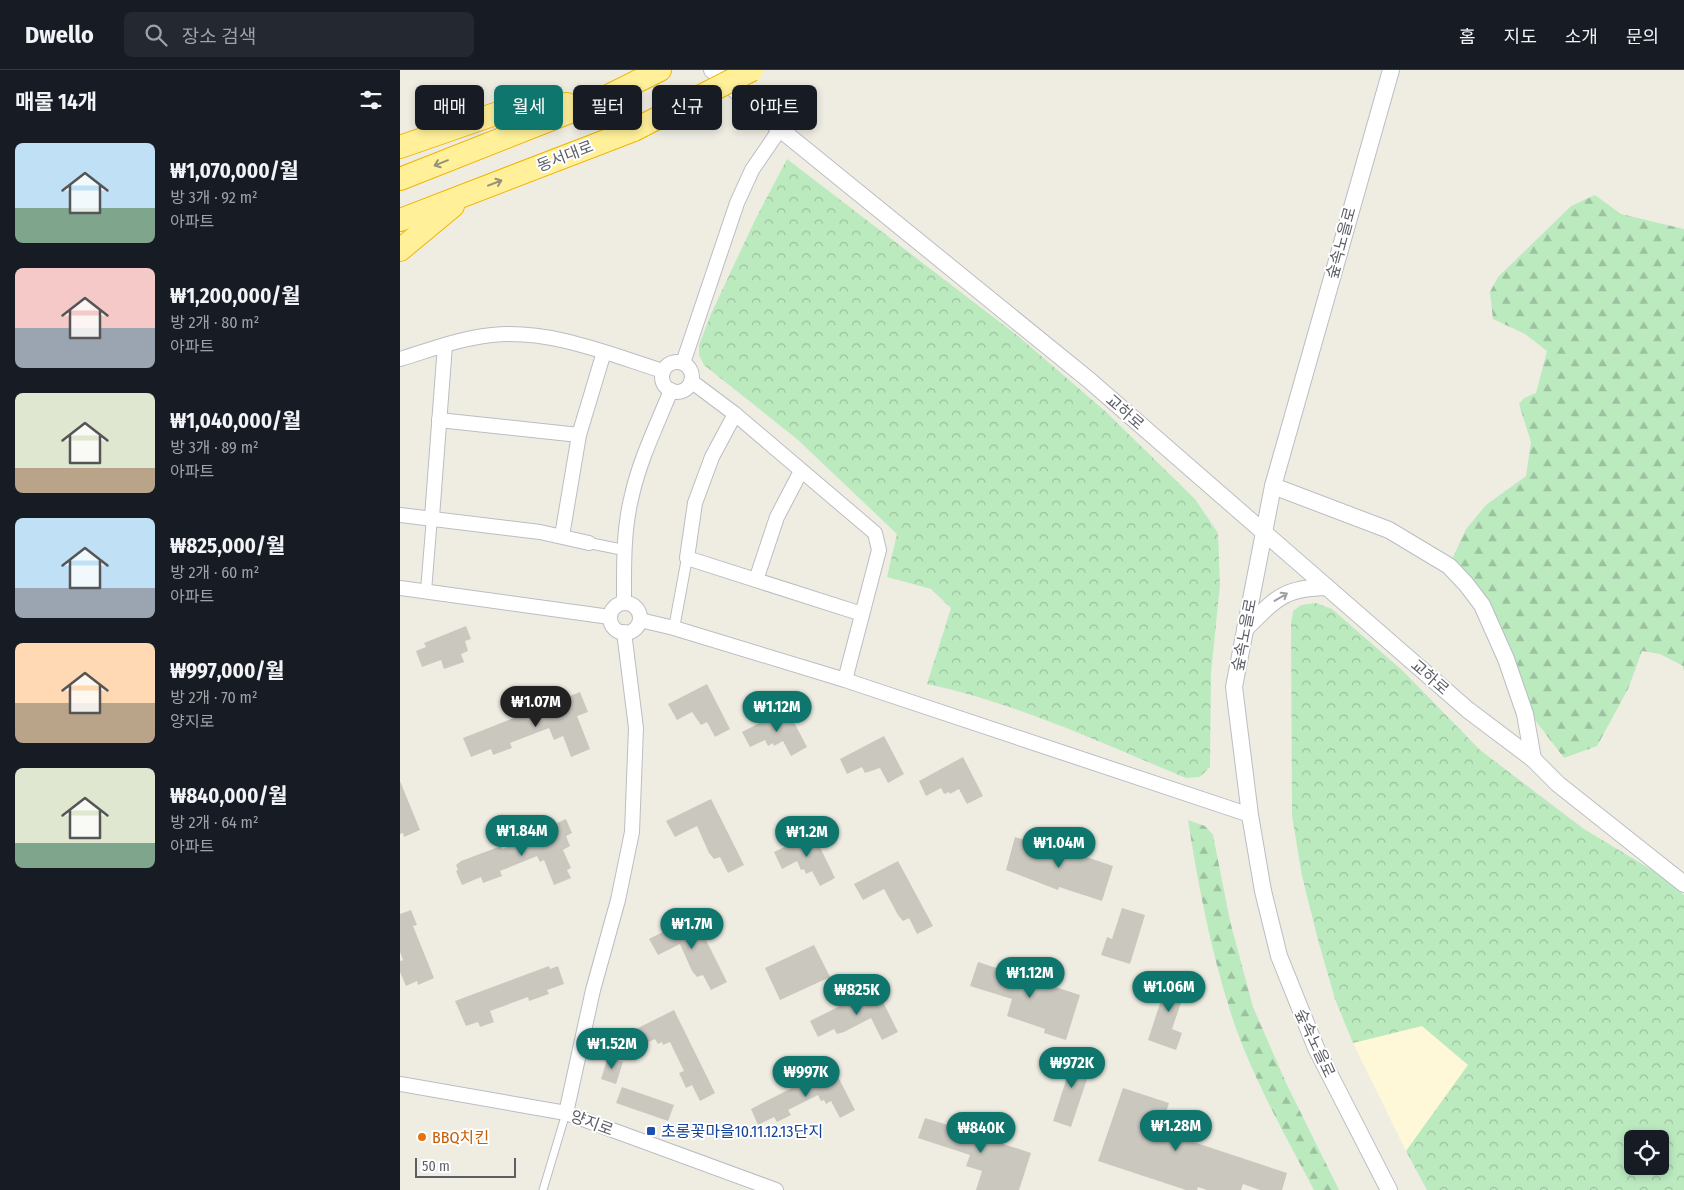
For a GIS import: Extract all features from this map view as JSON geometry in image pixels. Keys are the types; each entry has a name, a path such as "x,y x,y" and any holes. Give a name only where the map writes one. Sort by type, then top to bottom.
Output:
{"highway":[{"path":"630,85 660,70"},
{"name":"동서대로","path":"400,220 634,130 752,70"},
{"path":"400,147 498,113 573,103"},
{"path":"400,179 573,111"},
{"path":"400,250 469,193"}],"street":[{"name":"교하로","path":"712,70 732,87"},
{"name":"숲속노을로","path":"1389,1190 1316,1048 1279,956 1263,891 1250,815 1234,687 1273,486 1391,70"},
{"path":"683,363 737,203 752,170 779,130"},
{"name":"교하로","path":"781,130 1089,380 1468,710 1533,759 1558,784 1684,884"},
{"path":"400,359 464,339 493,335 524,334 604,352 663,371"},
{"path":"426,591 445,345"},
{"path":"562,536 579,435 604,352"},
{"path":"683,363 690,370 691,381 683,390 671,390 663,381 663,371 670,364 683,363"},
{"path":"691,381 735,414 875,534 879,550 844,680"},
{"path":"624,603 624,550 631,496 643,456 671,390"},
{"path":"674,628 687,558 694,503 712,457 735,414"},
{"path":"439,420 579,435"},
{"path":"756,580 777,516 801,471"},
{"path":"1273,486 1389,530 1449,566 1482,605 1506,659 1525,714 1533,759"},
{"path":"400,515 562,536 624,550"},
{"path":"687,558 862,614"},
{"path":"1245,629 1278,596 1303,588 1327,587"},
{"path":"400,588 610,617"},
{"path":"624,603 636,607 640,620 636,628 624,632 614,626 610,617 614,608 624,603"},
{"path":"640,620 674,628 844,680 1250,815"},
{"path":"566,1113 593,990 618,900 632,832 636,728 624,632"},
{"name":"양지로","path":"400,1084 566,1113 776,1190"}],"lane":[{"path":"543,1190 566,1113"}],"shaded area":[{"path":"1422,1026 1468,1065 1406,1151 1353,1043"}],"green space":[{"path":"787,159 1018,336 1105,411 1195,499 1218,533 1220,585 1211,673 1210,767 1200,777 1186,778 1026,713 960,692 927,684 951,608 931,589 887,577 897,534 798,440 704,365 699,355 699,345 711,314 755,220"},
{"path":"1595,195 1621,214 1684,229 1684,672 1683,666 1660,654 1642,651 1628,689 1597,746 1564,758 1535,720 1505,653 1449,566 1466,529 1486,505 1526,476 1531,442 1519,404 1524,398 1536,393 1547,351 1525,334 1493,319 1490,292 1498,277 1571,206"},
{"path":"1316,603 1332,609 1403,671 1480,750 1584,829 1662,876 1684,895 1684,1190 1427,1190 1406,1151 1468,1065 1422,1026 1353,1043 1335,999 1302,876 1292,816 1291,624 1293,611 1301,605"},
{"path":"1188,820 1205,826 1213,835 1230,921 1253,1007 1287,1085 1339,1190 1314,1190 1269,1104 1239,1037 1211,942"}],"building":[{"path":"466,626 471,639 465,641 468,651 461,654 464,662 444,669 441,660 422,667 416,651 426,647 424,643"},
{"path":"707,684 730,729 715,737 707,722 701,725 692,712 677,720 668,704"},
{"path":"580,692 588,712 577,716 590,749 571,757 563,736 554,740 549,728 510,743 512,748 493,755 491,749 471,757 463,738"},
{"path":"787,709 807,747 791,756 783,741 774,746 773,743 768,746 765,740 750,747 742,732"},
{"path":"884,736 904,774 888,783 880,768 865,773 862,767 847,774 840,759"},
{"path":"963,757 983,796 967,804 959,789 950,794 949,792 944,794 941,788 926,796 919,781"},
{"path":"400,781 420,830 404,837 403,833 400,834"},
{"path":"711,799 744,865 728,873 720,857 714,859 709,853 697,826 675,837 666,821"},
{"path":"566,819 572,833 566,836 570,846 563,850 571,868 567,870 571,878 554,885 544,860 540,862 537,856 500,871 502,876 483,883 481,877 462,885 456,871 458,870 456,865 461,861 501,846 503,849 551,829 550,826"},
{"path":"813,833 835,878 820,886 812,871 806,874 804,869 801,870 797,861 782,869 774,852"},
{"path":"1015,837 1050,848 1051,845 1113,866 1102,901 1059,887 1058,890 1006,870"},
{"path":"898,861 933,926 917,934 909,918 903,921 898,915 884,889 863,900 854,884"},
{"path":"1122,908 1145,915 1130,964 1101,955 1107,937 1112,939"},
{"path":"411,910 417,925 413,926 434,978 418,985 417,981 406,986 400,972 400,961 403,960 400,952 400,914"},
{"path":"694,916 727,982 711,990 703,975 697,977 692,971 680,944 658,955 649,939"},
{"path":"814,945 830,977 780,1000 765,968"},
{"path":"978,962 1080,995 1066,1040 1044,1033 1045,1029 1007,1016 1012,999 970,986"},
{"path":"549,966 550,969 558,966 564,984 547,990 549,994 529,1001 528,997 490,1011 494,1022 480,1027 478,1022 466,1026 455,1001"},
{"path":"1170,973 1189,979 1172,1029 1182,1033 1176,1050 1148,1040"},
{"path":"876,988 898,1032 882,1040 871,1018 844,1032 837,1034 834,1029 818,1037 810,1021"},
{"path":"674,1010 715,1093 700,1101 692,1085 686,1088 679,1073 684,1071 670,1042 663,1045 662,1042 658,1044 655,1039 638,1047 630,1032"},
{"path":"1065,1055 1092,1064 1071,1127 1053,1121 1067,1077 1059,1074"},
{"path":"608,1057 623,1062 616,1084 601,1079"},
{"path":"833,1067 855,1110 840,1118 831,1101 826,1104 824,1100 821,1101 818,1095 788,1110 791,1115 777,1122 774,1117 758,1125 751,1109"},
{"path":"622,1087 674,1105 668,1121 616,1103"},
{"path":"1123,1088 1169,1103 1160,1131 1287,1173 1282,1190 1260,1190 1243,1184 1241,1190 1207,1190 1198,1187 1197,1190 1186,1190 1098,1161"},
{"path":"925,1118 948,1125 950,1122 989,1134 988,1139 1031,1153 1019,1190 976,1190 982,1171 966,1166 970,1155 918,1138"}],"place":[{"name":"초롱꽃마을10.11.12.13단지","path":"651,1131"},
{"name":"BBQ치킨","path":"422,1137"}]}
